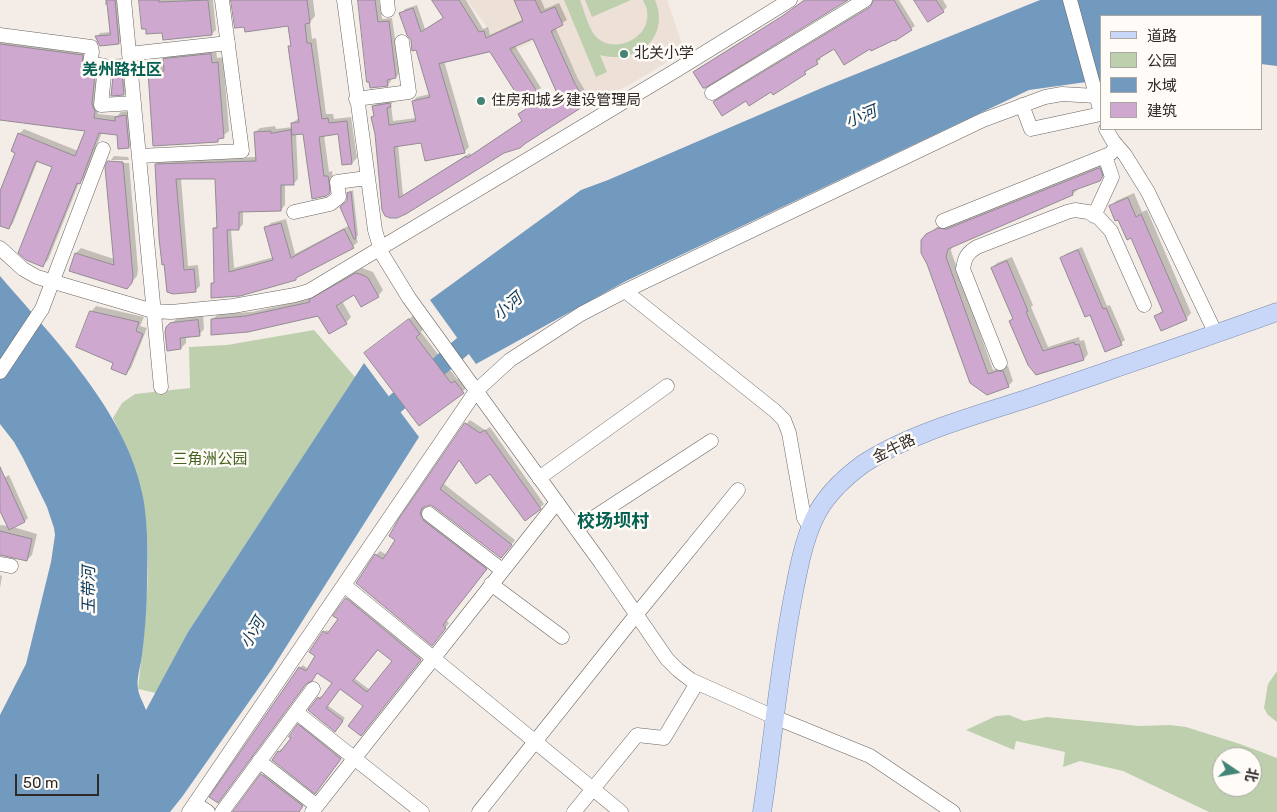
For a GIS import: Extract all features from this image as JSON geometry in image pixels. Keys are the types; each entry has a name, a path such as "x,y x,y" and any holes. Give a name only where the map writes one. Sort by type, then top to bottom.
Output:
{"main road":[{"name":"金牛路","path":"762,812 774,717 790,613 800,563 810,528 822,505 840,484 863,465 889,450 932,432 1277,312"}],"street":[{"path":"124,0 161,387"},
{"path":"139,156 242,151 222,0"},
{"path":"344,0 367,178 375,230 380,248 409,298 576,529 667,659 678,670 697,683 870,756 953,812"},
{"path":"0,248 23,269 37,277 153,311 188,311 233,306 309,291 790,0"},
{"path":"712,93 865,0"},
{"path":"1070,0 1100,110"},
{"path":"0,35 91,47 90,63 105,66 100,105 134,103"},
{"path":"356,99 409,92 402,42"},
{"path":"129,54 228,43"},
{"path":"208,812 192,808 344,585 474,388 510,360 581,314 625,291 984,120 1045,97 1062,94 1095,93"},
{"path":"1022,105 1031,129 1100,114"},
{"path":"1107,130 1117,146 1126,155 1148,192 1216,334"},
{"path":"943,221 1110,154 1117,146"},
{"path":"0,372 42,309 103,149"},
{"path":"1094,216 1112,177 1105,156"},
{"path":"294,212 330,204 339,197 337,182 367,178"},
{"path":"1000,363 963,269 965,256 977,247 1067,212 1079,210 1094,216 1111,230 1144,305"},
{"path":"625,291 775,410 784,420 789,433 804,518 810,528"},
{"path":"539,478 667,386"},
{"path":"576,529 711,442"},
{"path":"479,812 738,490"},
{"path":"259,761 314,809 556,502"},
{"path":"429,514 502,570"},
{"path":"491,584 562,637"},
{"path":"344,585 621,812"},
{"path":"574,812 637,735 664,738 697,683"},
{"path":"222,812 312,689"},
{"path":"296,712 422,812"}],"shaded area":[{"name":"北关小学","path":"467,0 667,0 685,52 591,107 556,32 500,56 486,26"}],"green space":[{"path":"564,0 580,0 593,33 600,40 609,44 628,42 643,30 647,21 647,11 643,0 655,0 659,14 658,26 654,37 647,46 637,52 626,56 600,55 607,72 596,77"},
{"path":"585,0 631,0 592,17"},
{"name":"三角洲公园","path":"314,330 355,377 188,632 156,693 138,689 147,592 146,519 134,466 113,418 122,403 135,394 190,388 189,347 227,345"},
{"path":"1277,671 1277,722 1268,715 1264,708 1268,684"},
{"path":"1009,715 1024,721 1047,717 1139,726 1170,725 1186,727 1248,747 1212,747 1212,797 1262,797 1262,752 1277,758 1277,812 1209,812 1123,771 1080,761 1063,767 1065,752 1016,741 1014,750 966,730 996,716"}],"water":[{"path":"1040,0 1277,0 1277,66 1262,64 1262,15 1100,15 1100,80 1029,90 626,281 476,364 430,300 581,190 824,87"},
{"name":"玉带河","path":"0,276 86,378 122,435 134,466 143,497 146,518 146,620 138,685 139,694 146,710 188,632 364,363 419,437 272,669 170,812 0,812 0,715 26,664 51,562 55,535 47,507 23,458 14,442 0,424"}],"building":[{"path":"107,0 115,0 119,44 100,46 95,36 110,35"},
{"path":"139,0 159,0 159,2 208,0 212,35 163,40 162,33 146,34 146,29 142,29"},
{"path":"231,0 307,0 310,23 305,24 307,43 311,43 322,119 328,118 329,123 347,121 352,164 342,165 338,134 319,137 324,176 328,176 329,181 330,193 326,196 312,199 303,134 292,135 291,123 299,122 288,46 291,46 288,26 245,32 244,27 235,28"},
{"path":"358,0 375,0 378,22 389,21 396,78 387,80 388,86 370,88 369,82 367,82"},
{"path":"432,0 459,0 479,32 484,31 486,38 523,21 514,0 535,0 541,13 555,7 563,25 551,31 575,84 587,104 520,148 504,153 406,214 397,218 390,218 385,216 382,210 375,134 371,117 374,116 372,106 390,103 391,107 387,108 389,125 416,121 412,101 430,97 416,50 412,51 411,40 407,35 399,13 413,8 421,32 443,18","holes":["533,39 560,100 545,109 535,95 538,93 510,49","490,52 526,109 518,114 522,121 467,158 466,156 399,198 394,147 421,143 425,161 465,153 439,64"]},
{"path":"805,0 848,0 703,88 693,72"},
{"path":"874,0 894,0 912,30 895,41 871,51 870,49 844,65 834,49 816,60 818,64 804,72 806,74 773,95 771,92 749,106 746,101 722,116 713,102 870,7"},
{"path":"914,0 936,0 944,12 928,22"},
{"path":"0,44 83,55 82,65 84,69 95,73 92,104 95,111 94,118 115,121 115,117 126,115 129,148 118,149 117,135 99,133 80,184 77,183 43,267 26,260 18,253 52,167 36,161 9,229 0,226 0,191 15,153 11,151 18,133 75,156 85,131 0,120"},
{"path":"211,54 212,63 218,62 224,138 218,139 218,142 153,146 148,72 164,71 163,59"},
{"path":"121,60 124,95 111,96 114,67 112,61"},
{"path":"291,130 294,185 281,185 281,211 239,212 239,230 227,230 229,272 273,260 264,227 281,223 291,258 344,229 354,248 296,278 296,280 240,296 211,298 211,283 214,283 213,228 217,228 215,179 176,179 184,270 194,269 196,292 173,294 167,292 159,238 155,164 256,161 254,132 271,131 271,133"},
{"path":"108,161 123,162 133,276 132,283 127,289 69,271 75,253 114,265 105,167"},
{"path":"1100,168 1103,176 1100,181 1072,191 1073,195 948,249 946,257 988,374 1003,371 1009,387 987,395 970,383 927,264 921,253 921,240 926,234 938,228 946,229"},
{"path":"351,192 356,239 354,239 340,207 347,201 347,193"},
{"path":"1128,198 1136,217 1141,214 1187,320 1161,331 1154,316 1163,312 1131,238 1127,240 1118,220 1115,221 1109,206"},
{"path":"1078,250 1103,309 1106,308 1122,345 1105,352 1090,315 1085,317 1060,258"},
{"path":"1007,261 1043,351 1074,342 1075,345 1079,344 1084,360 1036,375 1028,365 1009,321 1013,319 991,268"},
{"path":"356,273 368,278 379,297 361,307 354,295 336,306 347,324 329,334 318,316 248,332 211,335 211,319 246,316 310,302 309,300"},
{"path":"90,311 139,322 136,331 143,334 126,375 111,369 113,363 76,347"},
{"path":"409,319 420,334 416,337 451,383 455,381 464,393 419,426 364,353"},
{"path":"198,320 200,336 180,338 181,349 167,351 165,332 166,327 170,323"},
{"path":"465,423 480,433 485,430 541,509 525,521 490,474 476,484 459,460 440,489 512,545 501,558 434,507 430,505 422,508 420,513 424,521 487,569 443,625 446,628 432,646 356,583 375,554 383,559 395,540 389,536 398,520"},
{"path":"0,467 25,522 9,530 0,511"},
{"path":"0,531 32,539 27,561 0,555"},
{"path":"346,598 421,660 361,736 348,726 363,706 340,689 326,708 343,721 335,732 308,710 318,697 320,699 332,683 317,673 312,681 306,684 218,803 209,797 299,667 306,671 315,656 309,652 323,631 327,634 338,619 333,616","holes":["378,650 392,661 367,692 353,681"]},
{"path":"298,724 341,759 315,794 272,760 291,738 289,737"},
{"path":"261,774 303,806 299,812 233,812"}],"waterway":[{"name":"小河","path":"375,421 484,328"}],"place":[{"name":"北关小学","path":"624,54"},
{"name":"住房和城乡建设管理局","path":"481,101"}],"district":[{"name":"羌州路社区","path":"122,70"},
{"name":"校场坝村","path":"613,522"}]}
